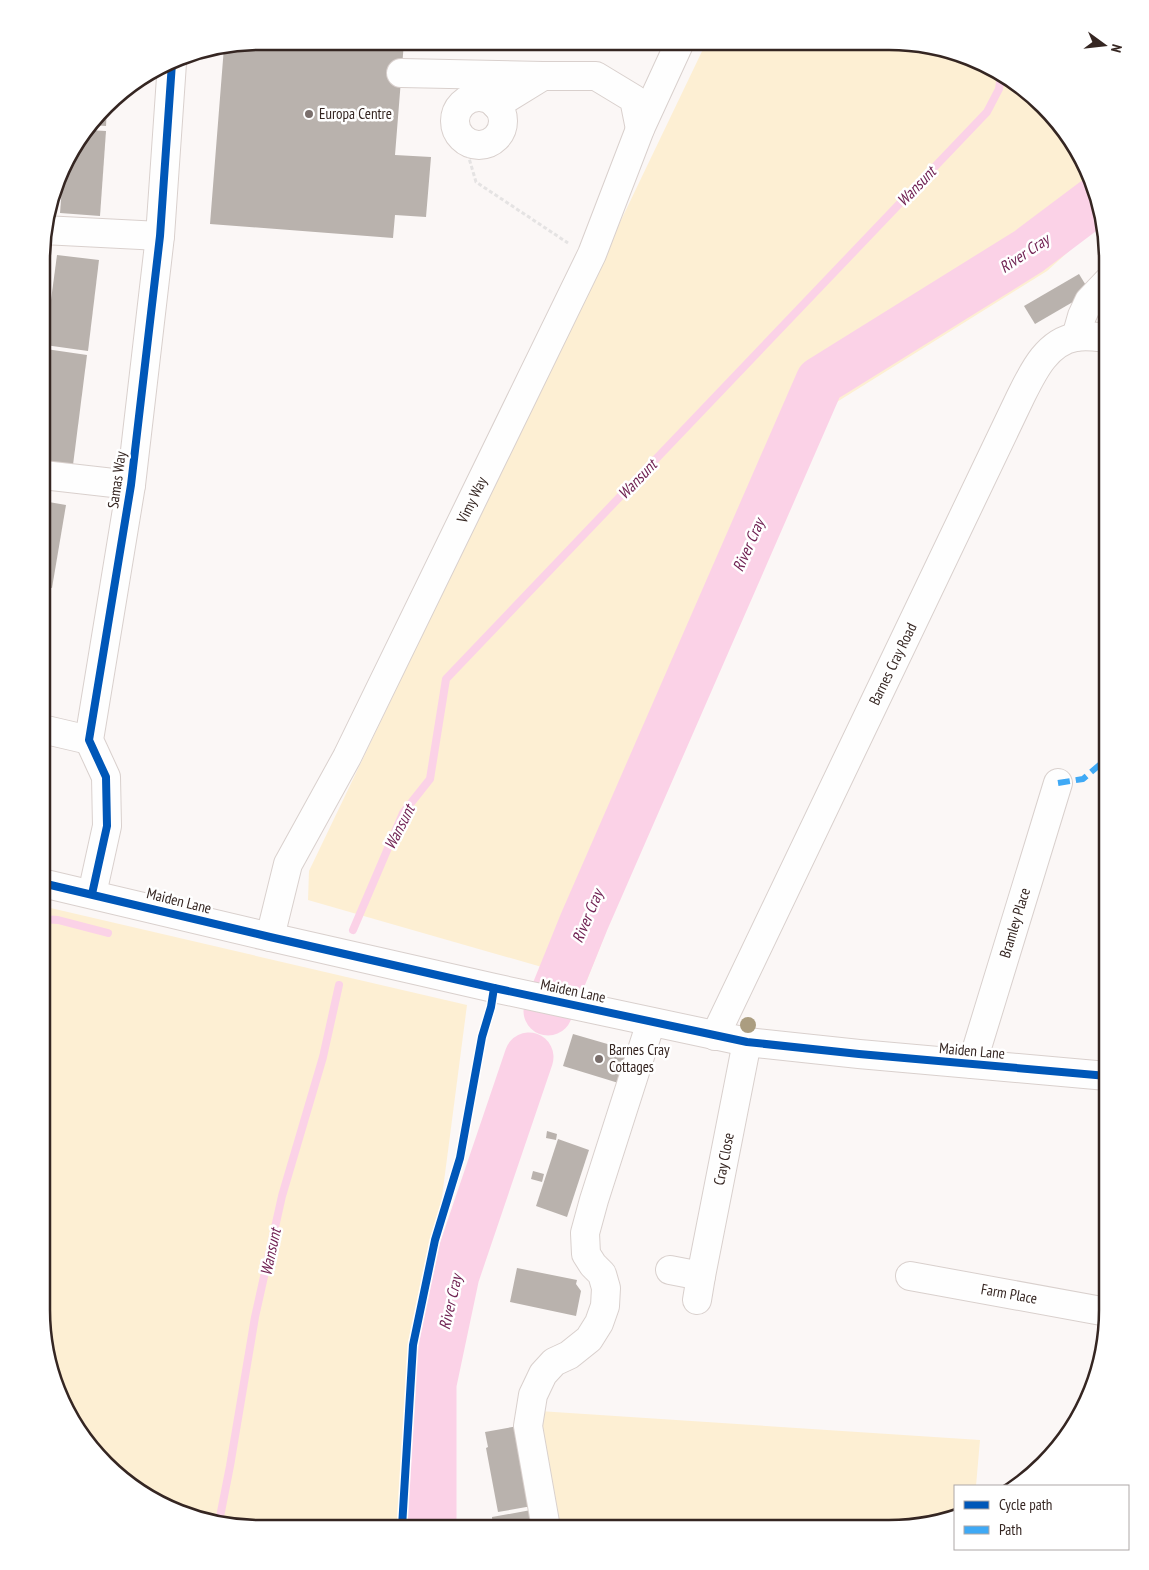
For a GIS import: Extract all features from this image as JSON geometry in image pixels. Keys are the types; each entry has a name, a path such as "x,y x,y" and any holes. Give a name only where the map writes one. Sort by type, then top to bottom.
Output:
{"street":[{"name":"Vimy Way","path":"270,937 288,864 347,757 592,254 640,129 676,50"},
{"name":"Samas Way","path":"90,740 131,486 160,236 172,70"},
{"path":"401,73 596,76 634,99 640,129"},
{"path":"496,105 543,76"},
{"path":"52,230 160,236"},
{"path":"1076,337 1089,301 1099,290"},
{"name":"Barnes Cray Road","path":"714,1036 1032,375 1048,353 1064,341 1076,337 1099,337"},
{"path":"50,476 131,486"},
{"path":"50,731 90,740 106,777 107,826 92,894"},
{"name":"Bramley Place","path":"972,1064 1058,782"},
{"name":"Maiden Lane","path":"50,885 521,994 747,1042 1099,1075"},
{"path":"545,1520 528,1426 533,1395 543,1374 554,1362 570,1355 588,1339 599,1323 605,1306 606,1288 602,1274 586,1254 585,1233 651,1022"},
{"name":"Cray Close","path":"670,1270 699,1288 747,1042"},
{"name":"Farm Place","path":"910,1276 1099,1311"}],"path":[{"path":"482,1037 486,1010"}],"shaded area":[{"path":"703,50 903,50 930,54 957,61 994,78 1017,93 1038,111 1056,132 1071,155 1088,192 1096,227 1047,271 808,420 587,980 308,900 309,871"},
{"path":"50,908 467,1005 400,1520 246,1520 192,1509 143,1485 111,1459 85,1427 61,1378 54,1351 50,1324"},
{"path":"539,1411 980,1440 976,1485 954,1485 954,1510 930,1516 903,1520 559,1520"}],"building":[{"name":"Europa Centre","path":"246,50 403,50 395,155 431,157 426,217 395,215 393,238 210,224 224,53"},
{"path":"106,116 106,126 98,125"},
{"path":"94,130 106,131 100,216 60,213 62,190 78,155"},
{"path":"57,255 99,260 88,351 50,346 50,308"},
{"path":"1079,274 1090,292 1035,324 1024,306"},
{"path":"50,350 87,355 73,465 50,462"},
{"path":"50,502 66,505 52,588 50,588"},
{"name":"Barnes Cray Cottages","path":"573,1034 635,1052 625,1085 563,1066"},
{"path":"547,1131 557,1134 556,1140 546,1138"},
{"path":"558,1139 589,1150 567,1217 536,1206"},
{"path":"533,1171 544,1174 542,1182 531,1179"},
{"path":"517,1268 577,1280 576,1284 581,1291 576,1316 510,1302"},
{"path":"518,1426 532,1506 498,1512 486,1448 488,1447 485,1432"},
{"path":"531,1510 533,1520 492,1520 492,1517"}],"waterway":[{"name":"Wansunt","path":"353,930 403,813 430,779 446,679 987,112 999,89 1000,82"},
{"name":"River Cray","path":"548,1011 584,922 820,381 1029,251 1092,204"},
{"path":"50,920 108,933"},
{"name":"Wansunt","path":"220,1516 255,1317 282,1196 323,1057 339,985"},
{"name":"River Cray","path":"432,1520 432,1384 455,1275 529,1057"}],"marked path":[{"path":"1058,783 1083,779 1099,765"}],"cycle path":[{"path":"92,894 107,826 106,777 89,740 131,485 160,236 172,70"},
{"path":"50,885 494,988 747,1042 1099,1075"},
{"path":"402,1520 413,1345 435,1240 460,1158 482,1037 491,1007 494,988"}],"place":[{"name":"Europa Centre","path":"309,114"},
{"name":"Barnes Cray Cottages","path":"599,1059"}]}
